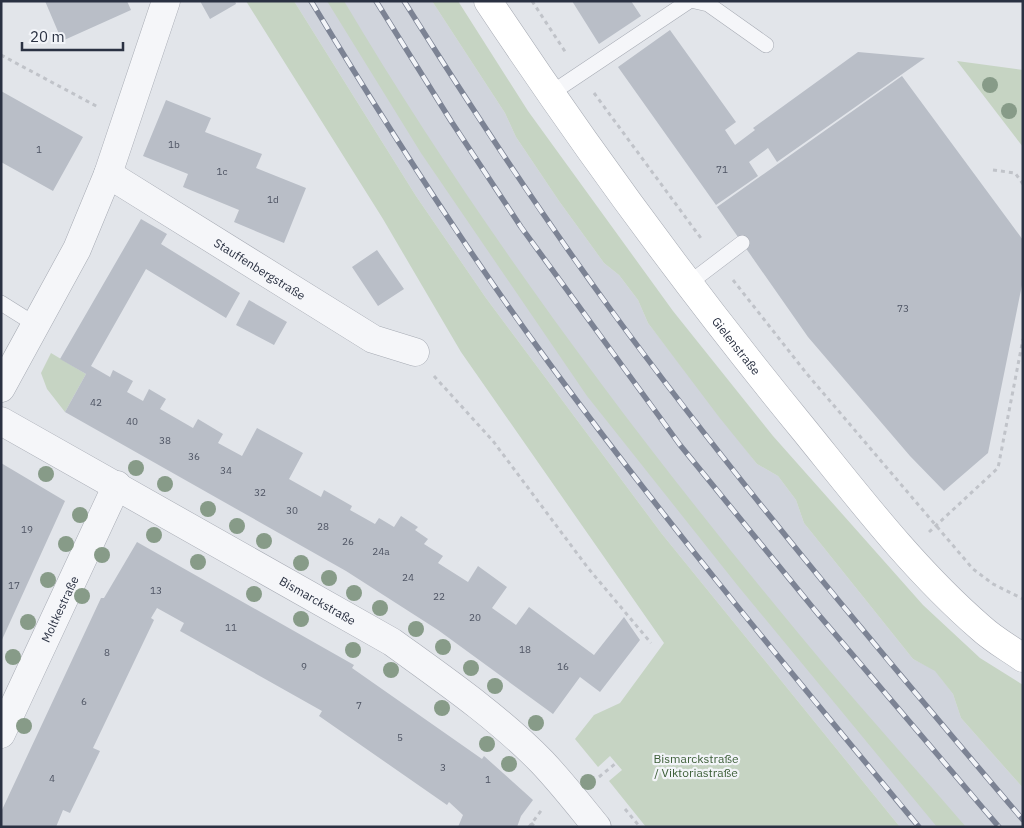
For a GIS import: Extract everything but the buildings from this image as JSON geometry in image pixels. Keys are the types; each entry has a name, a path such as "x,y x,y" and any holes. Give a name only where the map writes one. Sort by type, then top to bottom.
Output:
{"main road":[{"name":"Gielenstraße","path":"488,1 550,94 688,284 810,438 905,552 948,598 983,630 1023,658"}],"street":[{"path":"1,388 77,249 108,174 166,1"},
{"name":"Stauffenbergstraße","path":"108,174 373,340 415,352"},
{"name":"Bismarckstraße","path":"1,421 117,485 400,648 508,731 541,761 597,827"},
{"name":"Moltkestraße","path":"1,734 117,485"}],"lane":[{"path":"550,94 689,1"},
{"path":"694,1 708,4 766,44"},
{"path":"688,284 742,243"},
{"path":"1,303 36,324"}],"path":[{"path":"532,1 580,74 718,261 807,374 973,569 993,584 1023,598"},
{"path":"1,55 126,122"},
{"path":"993,170 1015,174 1023,184"},
{"path":"905,552 936,527 998,468 1023,339"},
{"path":"444,387 493,441 588,568 652,643"},
{"path":"599,777 616,763"},
{"path":"531,823 535,827"}],"shaded area":[{"path":"294,1 432,1 505,113 516,137 604,263 619,275 638,300 648,323 757,464 778,476 796,500 804,523 913,659 935,670 953,694 961,718 1023,788 1023,827 900,827 662,534 486,298 416,196"}],"green space":[{"name":"Bismarckstraße / Viktoriastraße","path":"246,1 294,1 416,196 486,298 662,534 900,827 646,827 609,781 622,770 610,756 598,767 575,739 594,715 620,703 664,643 461,352 383,219"},
{"path":"327,1 344,1 448,166 503,247 617,405 737,559 819,659 966,827 937,827 738,586 587,396 421,153"},
{"path":"432,1 458,1 528,111 673,311 773,436 923,605 980,658 1023,685 1023,788 961,718 953,694 935,671 913,659 804,523 796,500 778,476 757,464 648,323 638,300 619,275 604,263 516,137 505,113"},
{"path":"957,61 1023,70 1023,147"},
{"path":"51,353 86,374 65,412 47,389 41,373"}],"railway":[{"path":"311,1 426,185 486,275 593,423 777,656 919,827"},
{"path":"376,1 451,121 521,227 680,445 818,614 999,827"},
{"path":"404,1 479,119 531,196 660,376 812,569 1023,820"}]}
